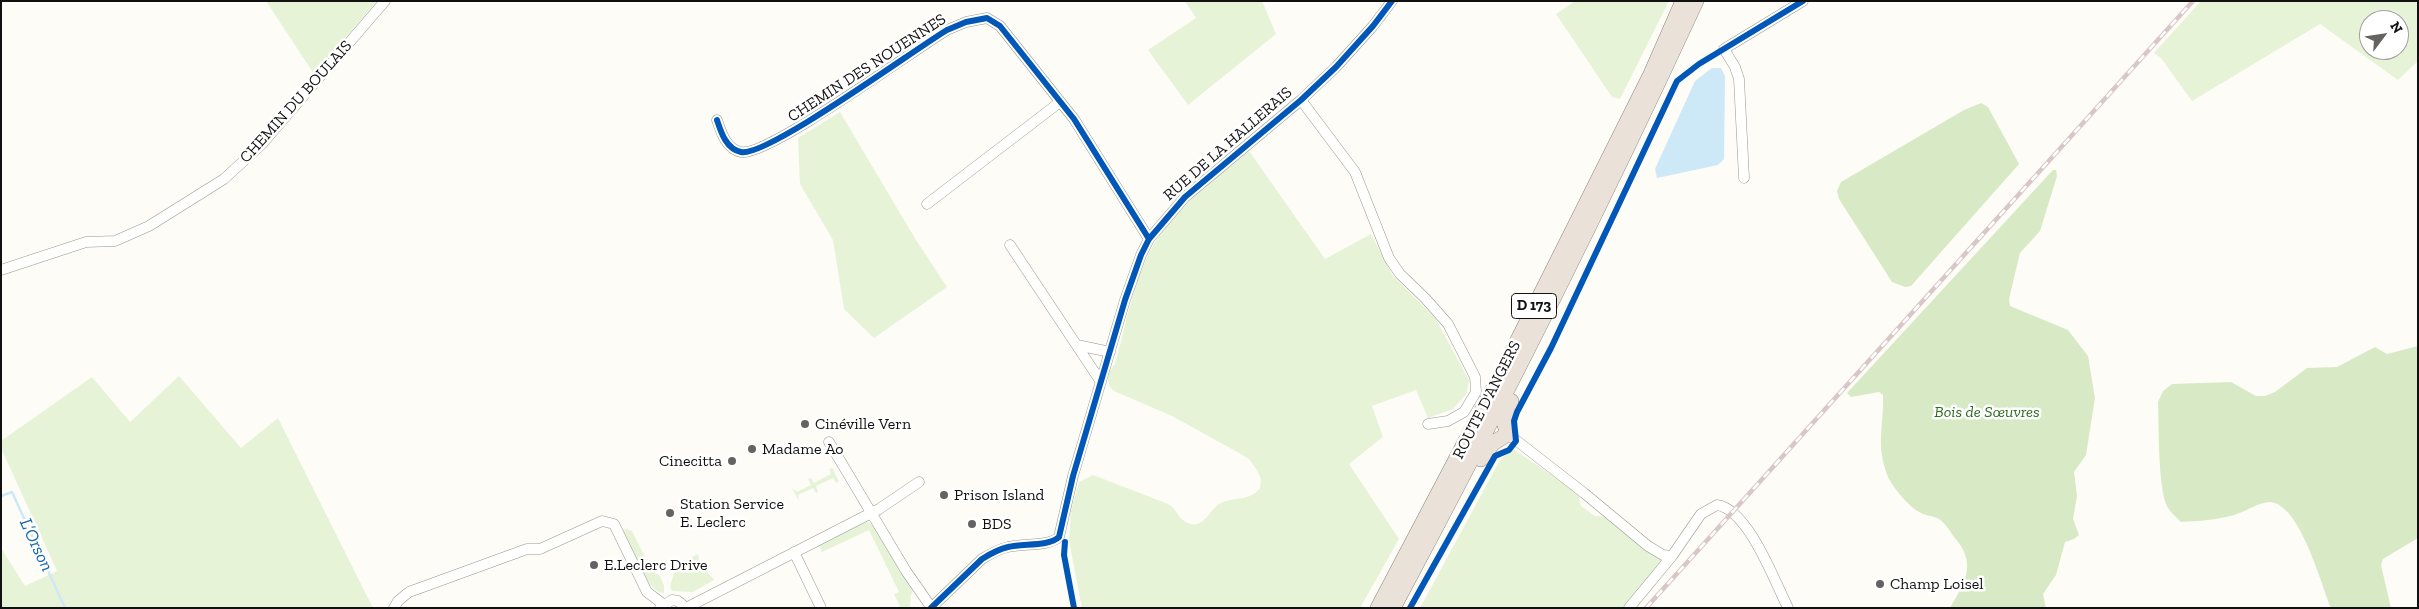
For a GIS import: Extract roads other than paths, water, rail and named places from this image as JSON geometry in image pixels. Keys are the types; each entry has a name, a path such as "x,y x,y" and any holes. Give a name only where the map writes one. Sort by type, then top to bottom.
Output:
{"highway":[{"name":"ROUTE D'ANGERS","path":"1378,608 1510,356 1651,74 1683,1"},
{"name":"ROUTE D'ANGERS","path":"1393,608 1459,487 1539,330 1641,120 1696,1"},
{"path":"1459,487 1471,474 1493,443 1508,434 1504,422 1507,411 1539,344 1539,330"}],"street":[{"name":"CHEMIN DU BOULAIS","path":"1,270 86,242 115,241 149,226 224,179 262,144 385,1"},
{"name":"RUE DE LA HALLERAIS","path":"931,607 982,558 1008,547 1055,540 1062,531 1072,476 1141,255 1149,239 1185,197 1301,100 1352,50 1392,1"},
{"path":"1744,178 1739,79 1735,67 1724,49 1803,1"},
{"name":"CHEMIN DES NOUENNES","path":"716,120 728,144 742,153 751,152 792,132 947,30 966,22 987,18 1000,26 1074,119 1149,239"},
{"path":"1301,100 1355,172 1389,258 1400,274 1441,315 1474,377 1476,392 1468,406 1457,418 1428,424"},
{"path":"927,204 1060,102"},
{"path":"1010,245 1101,382"},
{"path":"1077,345 1110,352"},
{"path":"1508,434 1656,552 1672,556"},
{"path":"829,442 870,513 918,590 931,607"},
{"path":"394,608 398,601 409,592 527,549 540,549 602,521 614,524 647,592 662,606 672,600 678,601 686,608 870,513 920,482"},
{"path":"1629,608 1672,556 1701,514 1717,504 1731,511 1750,533 1788,608"},
{"path":"794,552 821,608"}],"water":[{"path":"1712,68 1721,68 1725,76 1724,159 1718,165 1657,178 1655,169 1695,81"}],"waterway":[{"name":"L’Orson","path":"1,496 12,492 65,608"}],"railway":[{"path":"1646,608 2193,1"}],"place":[{"name":"Cinéville Vern","path":"805,424"},
{"name":"Madame Ao","path":"752,449"},
{"name":"Cinecitta","path":"732,461"},
{"name":"Prison Island","path":"944,495"},
{"name":"Station Service E. Leclerc","path":"670,513"},
{"name":"BDS","path":"972,524"},
{"name":"E.Leclerc Drive","path":"594,565"},
{"name":"Champ Loisel","path":"1880,584"}],"park label":[{"name":"Bois de Sœuvres","path":"1987,412"}]}
